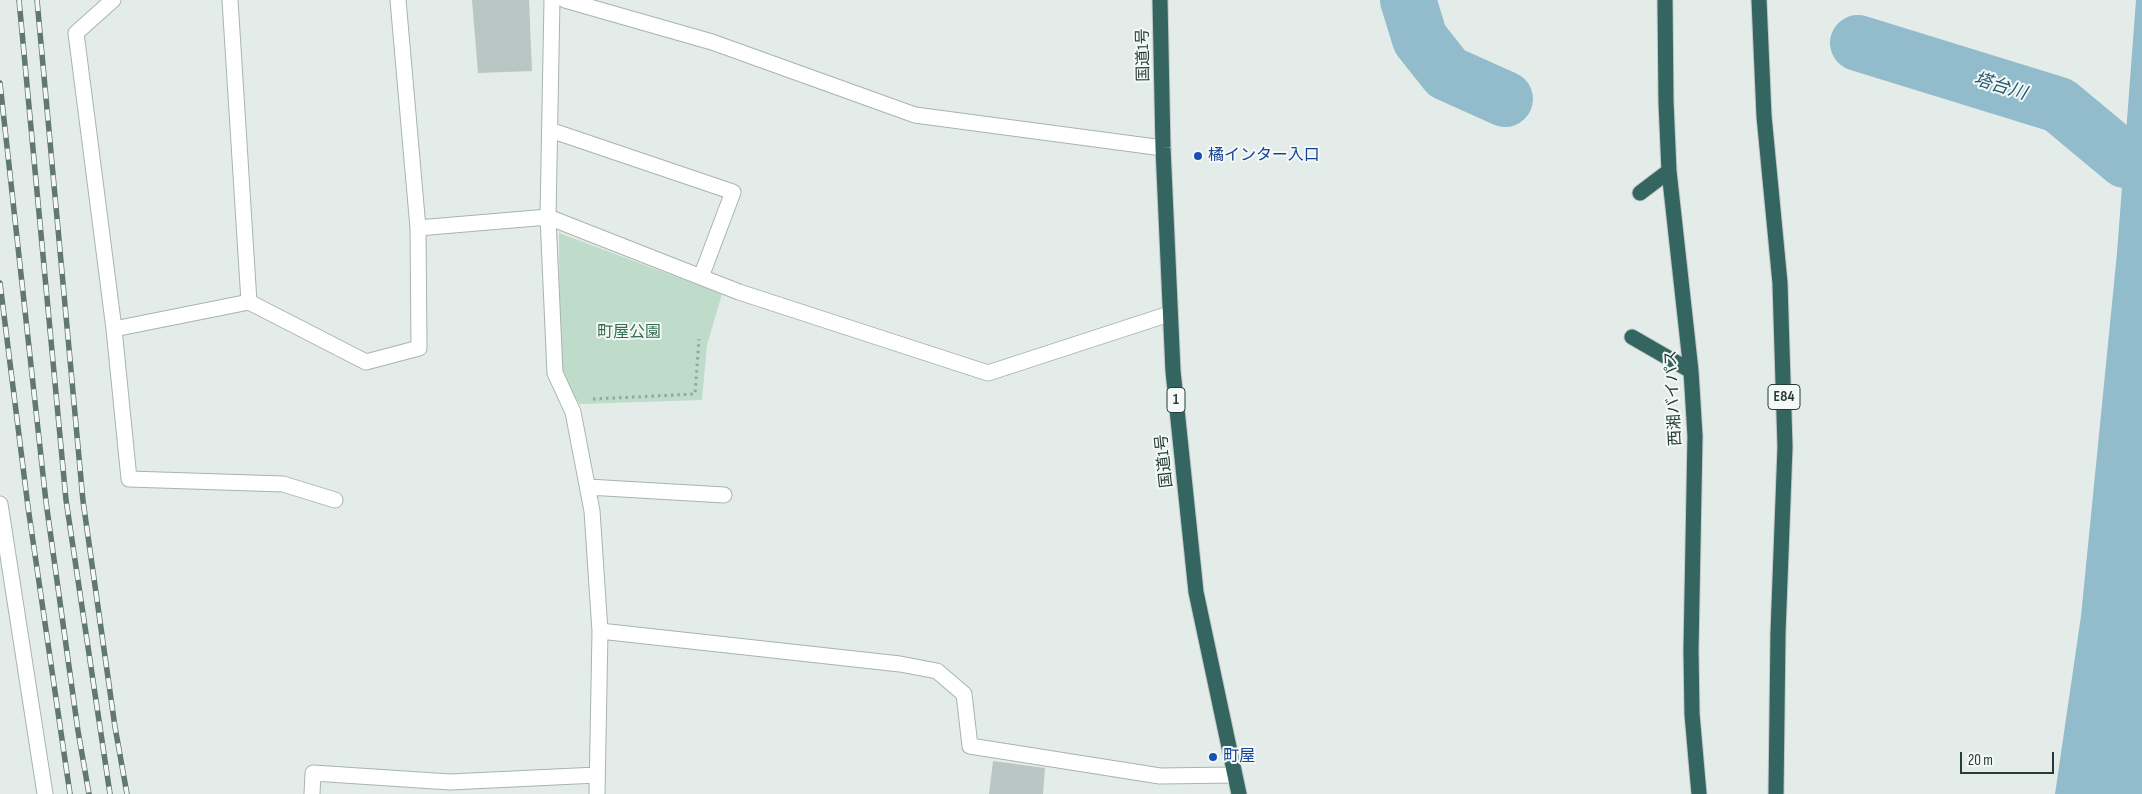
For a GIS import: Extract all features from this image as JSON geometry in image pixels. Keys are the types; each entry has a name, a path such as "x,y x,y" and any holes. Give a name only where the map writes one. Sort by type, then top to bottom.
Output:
{"highway":[{"name":"国道1号","path":"1160,0 1163,148 1173,371 1196,592 1239,794"},
{"name":"E84","path":"1759,0 1764,116 1780,283 1785,447 1778,634 1776,794"},
{"name":"西湘バイパス","path":"1664,2 1670,171 1691,371 1695,436 1691,650 1692,714 1700,794"},
{"path":"1640,193 1670,171"},
{"path":"1632,338 1691,371"}],"street":[{"path":"113,0 76,32 114,329 129,479 283,484 336,500"},
{"path":"230,0 249,302"},
{"path":"114,329 249,302 366,362 419,348 418,228 398,0"},
{"path":"552,0 548,217 555,373 573,412 592,511 600,631 597,794"},
{"path":"565,0 712,42 915,115 1163,148"},
{"path":"550,130 733,192 701,276"},
{"path":"418,228 548,217 740,292 988,373 1169,314"},
{"path":"588,488 724,495"},
{"path":"0,504 45,794"},
{"path":"600,631 900,664 937,671 964,694 970,746 1160,776 1235,775"},
{"path":"312,794 314,773 450,782 597,775"}],"path":[{"path":"584,400 695,394 699,338"}],"green space":[{"name":"町屋公園","path":"559,233 722,294 707,345 702,400 580,404 565,386 560,364"}],"water":[{"path":"2136,0 2142,0 2142,794 2055,794 2081,616 2117,253"}],"building":[{"path":"472,0 529,0 532,71 478,73"},
{"path":"993,761 1045,768 1043,794 989,794"}],"waterway":[{"name":"塔台川","path":"1408,0 1420,39 1447,73 1505,99"},
{"name":"塔台川","path":"1858,43 2059,105 2125,160"}],"railway":[{"path":"19,0 66,500 110,794"},
{"path":"37,0 83,501 115,727 127,794"},
{"path":"0,83 46,502 78,731 89,794"},
{"path":"0,283 28,507 70,794"}],"place":[{"name":"橘インター入口","path":"1198,156"},
{"name":"町屋","path":"1213,757"}]}
